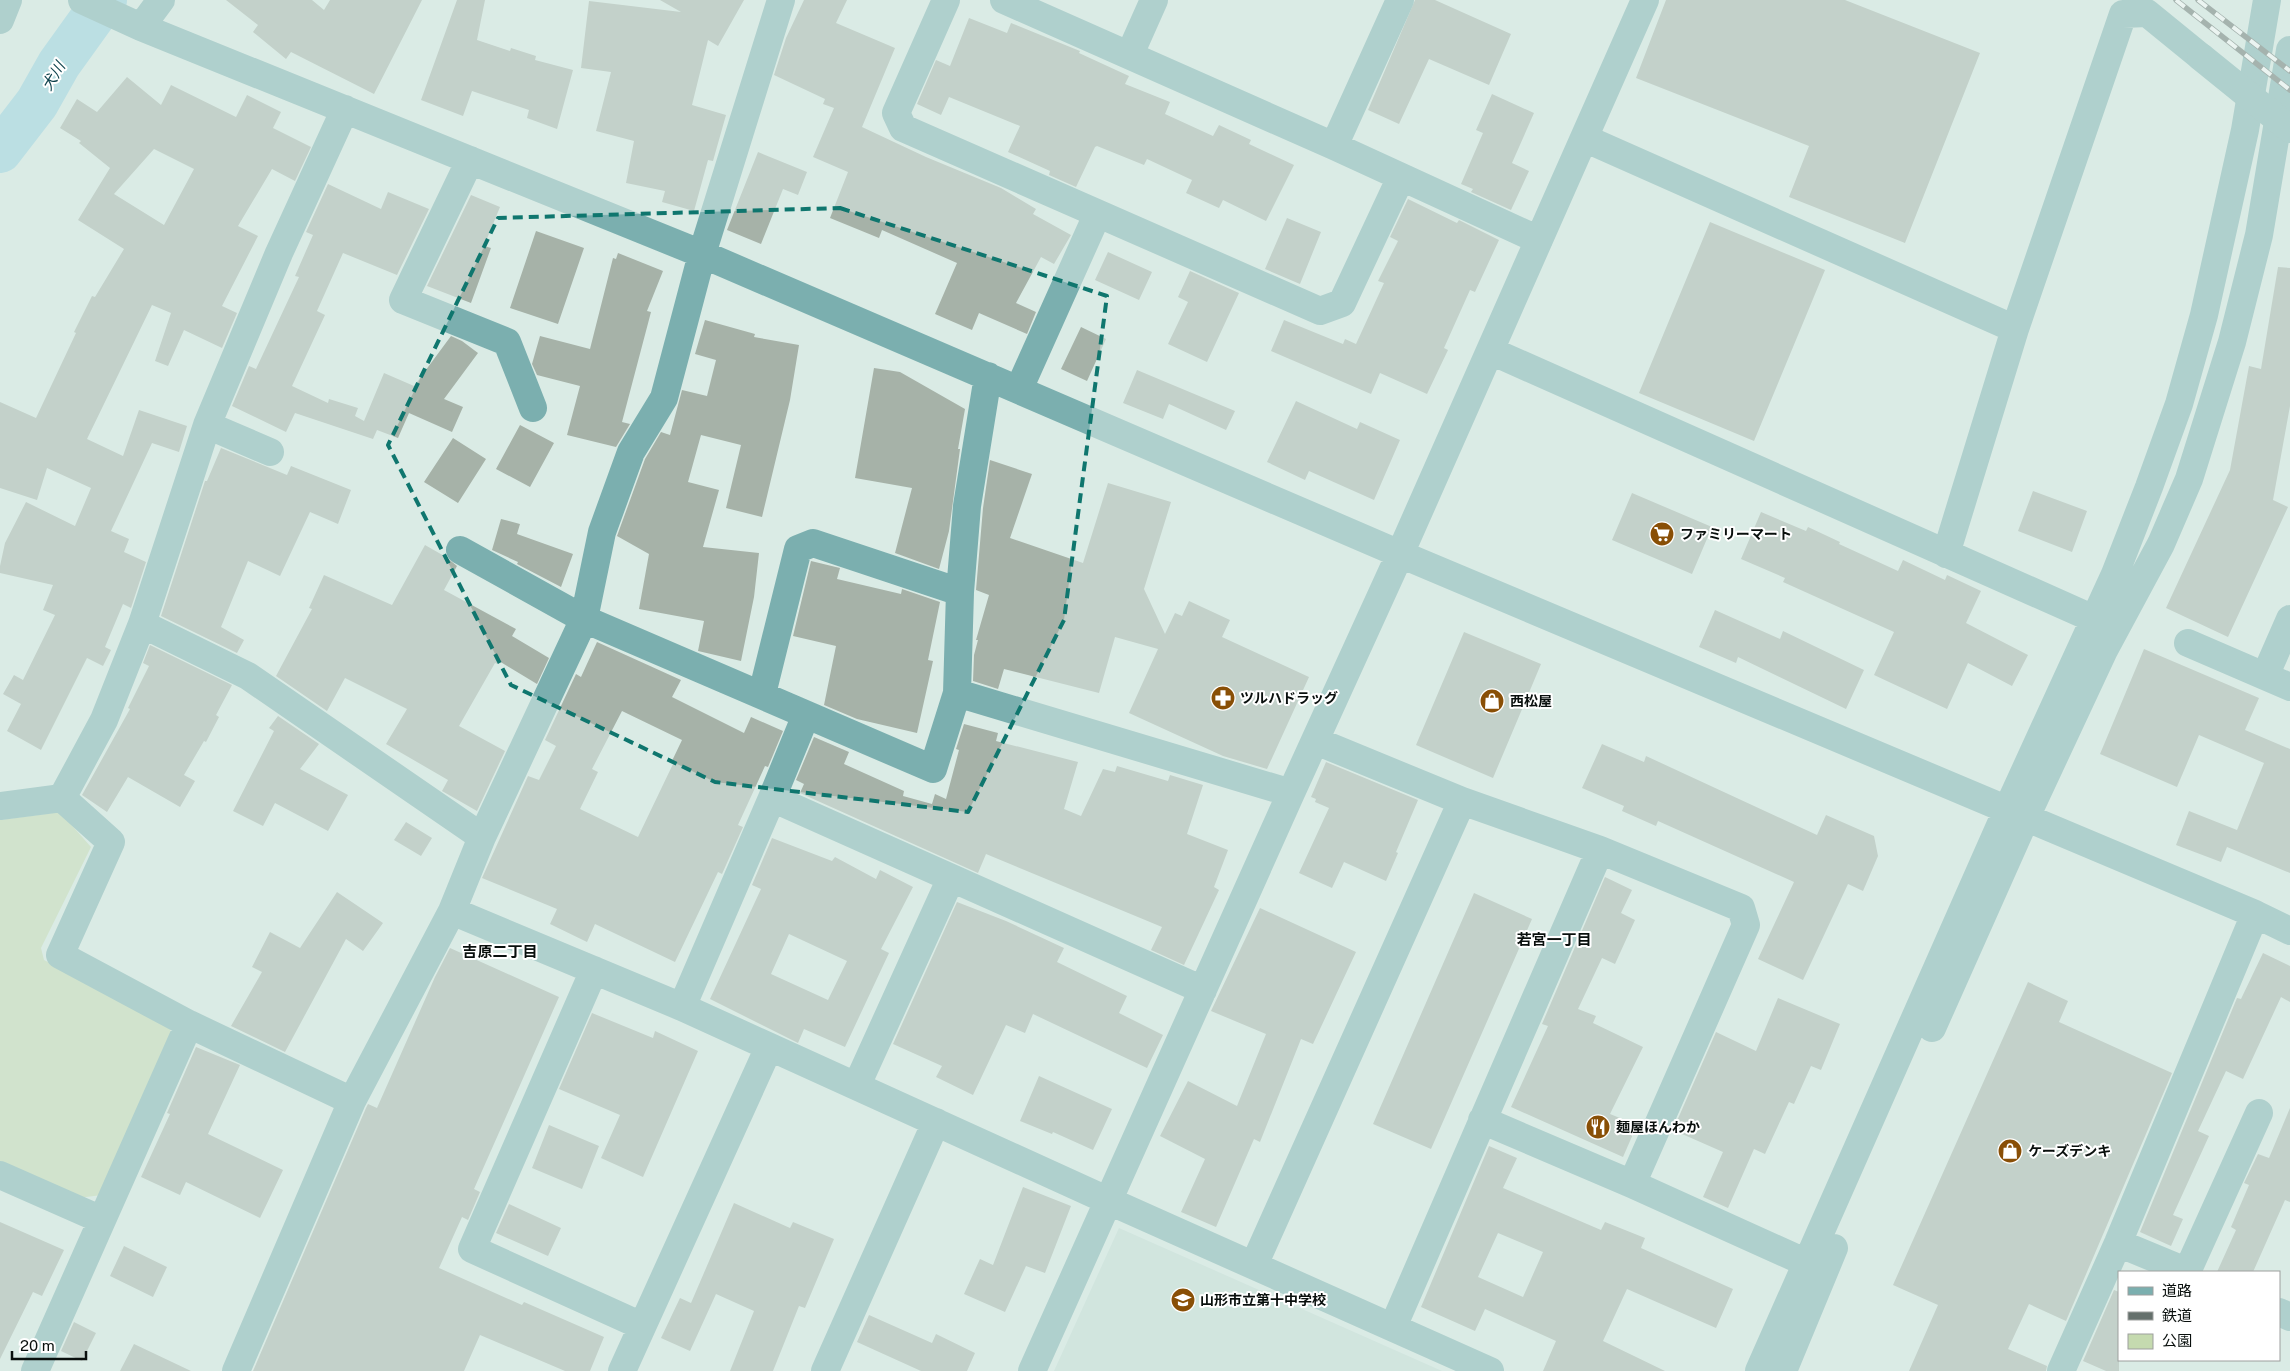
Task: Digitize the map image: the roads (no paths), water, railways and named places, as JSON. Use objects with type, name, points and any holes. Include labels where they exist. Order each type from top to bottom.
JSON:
[{"type":"street","points":[[0,20],[8,0]]},
{"type":"street","points":[[82,0],[134,24],[702,254],[1400,554],[2255,914],[2290,931]]},
{"type":"street","points":[[134,24],[161,0]]},
{"type":"street","points":[[236,1371],[352,1101],[452,911],[482,837],[584,619],[602,532],[631,452],[664,398],[702,254],[780,0]]},
{"type":"street","points":[[946,0],[896,113],[902,128],[1320,311],[1342,304],[1401,177]]},
{"type":"street","points":[[1004,0],[1130,54],[1539,240]]},
{"type":"street","points":[[1130,54],[1154,0]]},
{"type":"street","points":[[1334,146],[1400,0]]},
{"type":"street","points":[[1032,1371],[1491,351],[1645,0]]},
{"type":"street","points":[[1783,1371],[2016,814],[2149,487],[2179,404],[2204,315],[2245,130],[2268,0]]},
{"type":"street","points":[[1946,554],[2015,329],[2123,14],[2147,13],[2290,129]]},
{"type":"street","points":[[1759,1371],[1807,1263],[2016,814],[2161,544],[2189,479],[2232,342],[2259,235],[2290,50]]},
{"type":"street","points":[[62,798],[104,720],[142,624],[207,424],[280,253],[345,109]]},
{"type":"street","points":[[1584,138],[2015,329]]},
{"type":"street","points":[[470,160],[403,300],[507,342],[533,408]]},
{"type":"street","points":[[1019,389],[1097,215]]},
{"type":"street","points":[[1491,351],[2094,619]]},
{"type":"street","points":[[460,550],[584,619],[933,769],[957,692],[960,592],[967,506],[988,376]]},
{"type":"street","points":[[207,424],[270,452]]},
{"type":"street","points":[[762,694],[798,550],[813,543],[960,592]]},
{"type":"street","points":[[2265,676],[2290,619]]},
{"type":"street","points":[[142,624],[248,676],[482,837]]},
{"type":"street","points":[[2188,643],[2290,687]]},
{"type":"street","points":[[957,692],[1291,793]]},
{"type":"street","points":[[682,1006],[806,715]]},
{"type":"street","points":[[1316,741],[1462,801],[1600,850],[1741,908],[1746,925],[1632,1184]]},
{"type":"street","points":[[0,806],[62,798],[111,842],[60,955],[189,1024],[352,1101]]},
{"type":"street","points":[[772,798],[1202,990]]},
{"type":"street","points":[[1254,1265],[1462,801]]},
{"type":"street","points":[[1393,1327],[1600,850]]},
{"type":"street","points":[[857,1085],[951,878]]},
{"type":"street","points":[[452,911],[682,1006],[1109,1201],[1490,1371]]},
{"type":"street","points":[[2061,1371],[2118,1243],[2255,914]]},
{"type":"street","points":[[594,970],[472,1249],[642,1326]]},
{"type":"street","points":[[35,1371],[189,1024]]},
{"type":"street","points":[[622,1371],[769,1047]]},
{"type":"street","points":[[2188,1271],[2259,1113]]},
{"type":"street","points":[[1482,1120],[1632,1184],[1807,1263]]},
{"type":"street","points":[[825,1371],[936,1122]]},
{"type":"street","points":[[0,1175],[102,1220]]},
{"type":"street","points":[[2118,1243],[2186,1271]]},
{"type":"waterway","name":"犬川","points":[[0,151],[37,103],[59,64],[105,0]]},
{"type":"railway","points":[[2176,0],[2290,90]]},
{"type":"railway","points":[[2198,0],[2290,71]]},
{"type":"place","name":"ファミリーマート","points":[[1662,534]]},
{"type":"place","name":"ツルハドラッグ","points":[[1223,698]]},
{"type":"place","name":"西松屋","points":[[1492,701]]},
{"type":"place","name":"麺屋ほんわか","points":[[1598,1127]]},
{"type":"place","name":"ケーズデンキ","points":[[2010,1151]]},
{"type":"place","name":"山形市立第十中学校","points":[[1183,1300]]},
{"type":"district","name":"若宮一丁目","points":[[1554,939]]},
{"type":"district","name":"吉原二丁目","points":[[500,951]]}]
